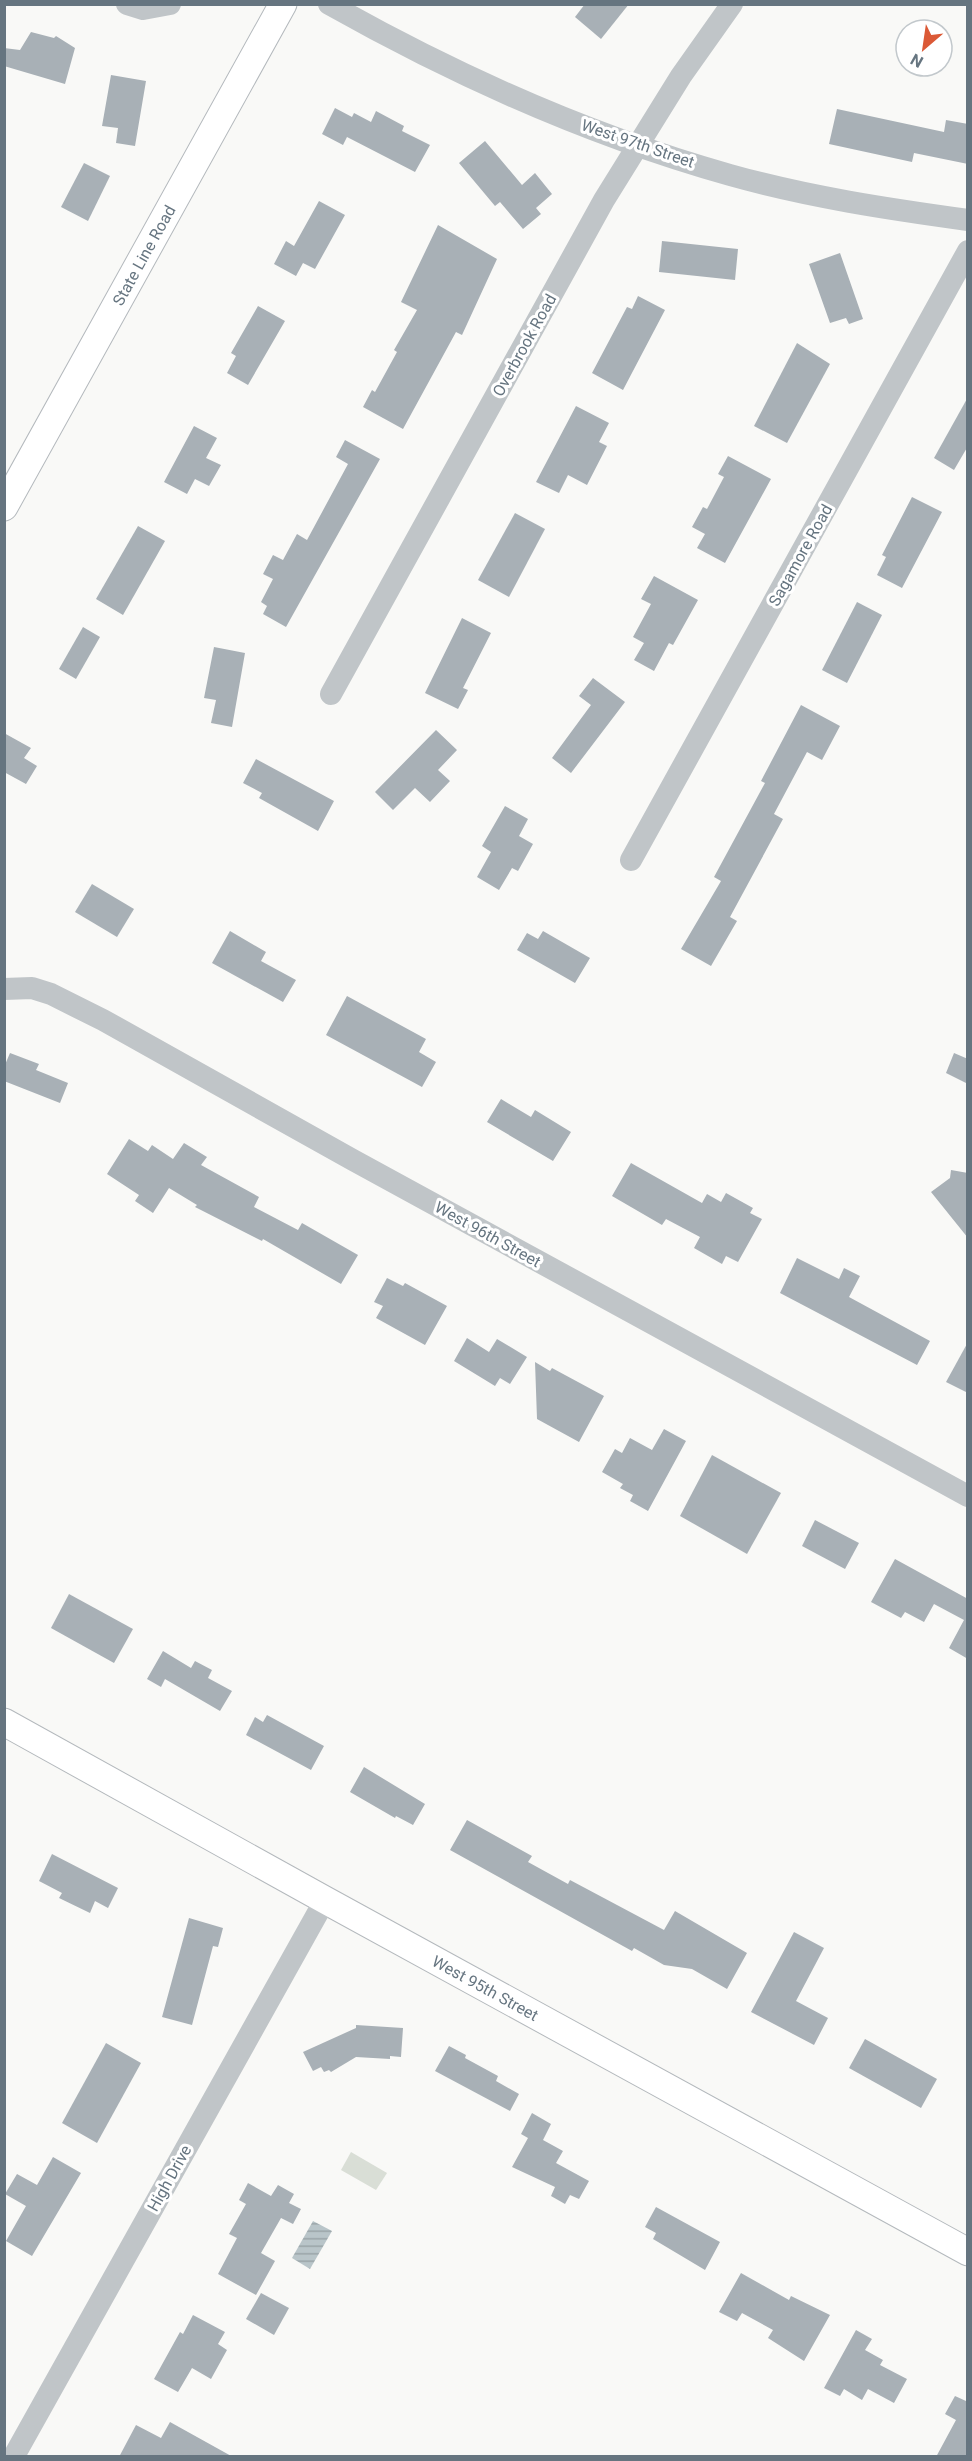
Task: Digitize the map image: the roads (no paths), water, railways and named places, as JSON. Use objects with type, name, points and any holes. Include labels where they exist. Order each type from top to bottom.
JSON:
[{"type":"main road","name":"State Line Road","points":[[4,507],[283,4]]},
{"type":"main road","name":"West 95th Street","points":[[4,1722],[968,2252]]},
{"type":"street","points":[[127,4],[143,9],[170,4]]},
{"type":"street","name":"West 97th Street","points":[[329,4],[441,64],[538,107],[638,145],[731,176],[814,195],[882,208],[968,220]]},
{"type":"street","name":"Overbrook Road","points":[[331,694],[604,200],[681,76],[732,4]]},
{"type":"street","name":"Sagamore Road","points":[[631,860],[968,251]]},
{"type":"street","name":"West 96th Street","points":[[4,989],[32,988],[51,994],[103,1020],[353,1160],[968,1496]]},
{"type":"street","name":"High Drive","points":[[14,2457],[325,1900]]}]
